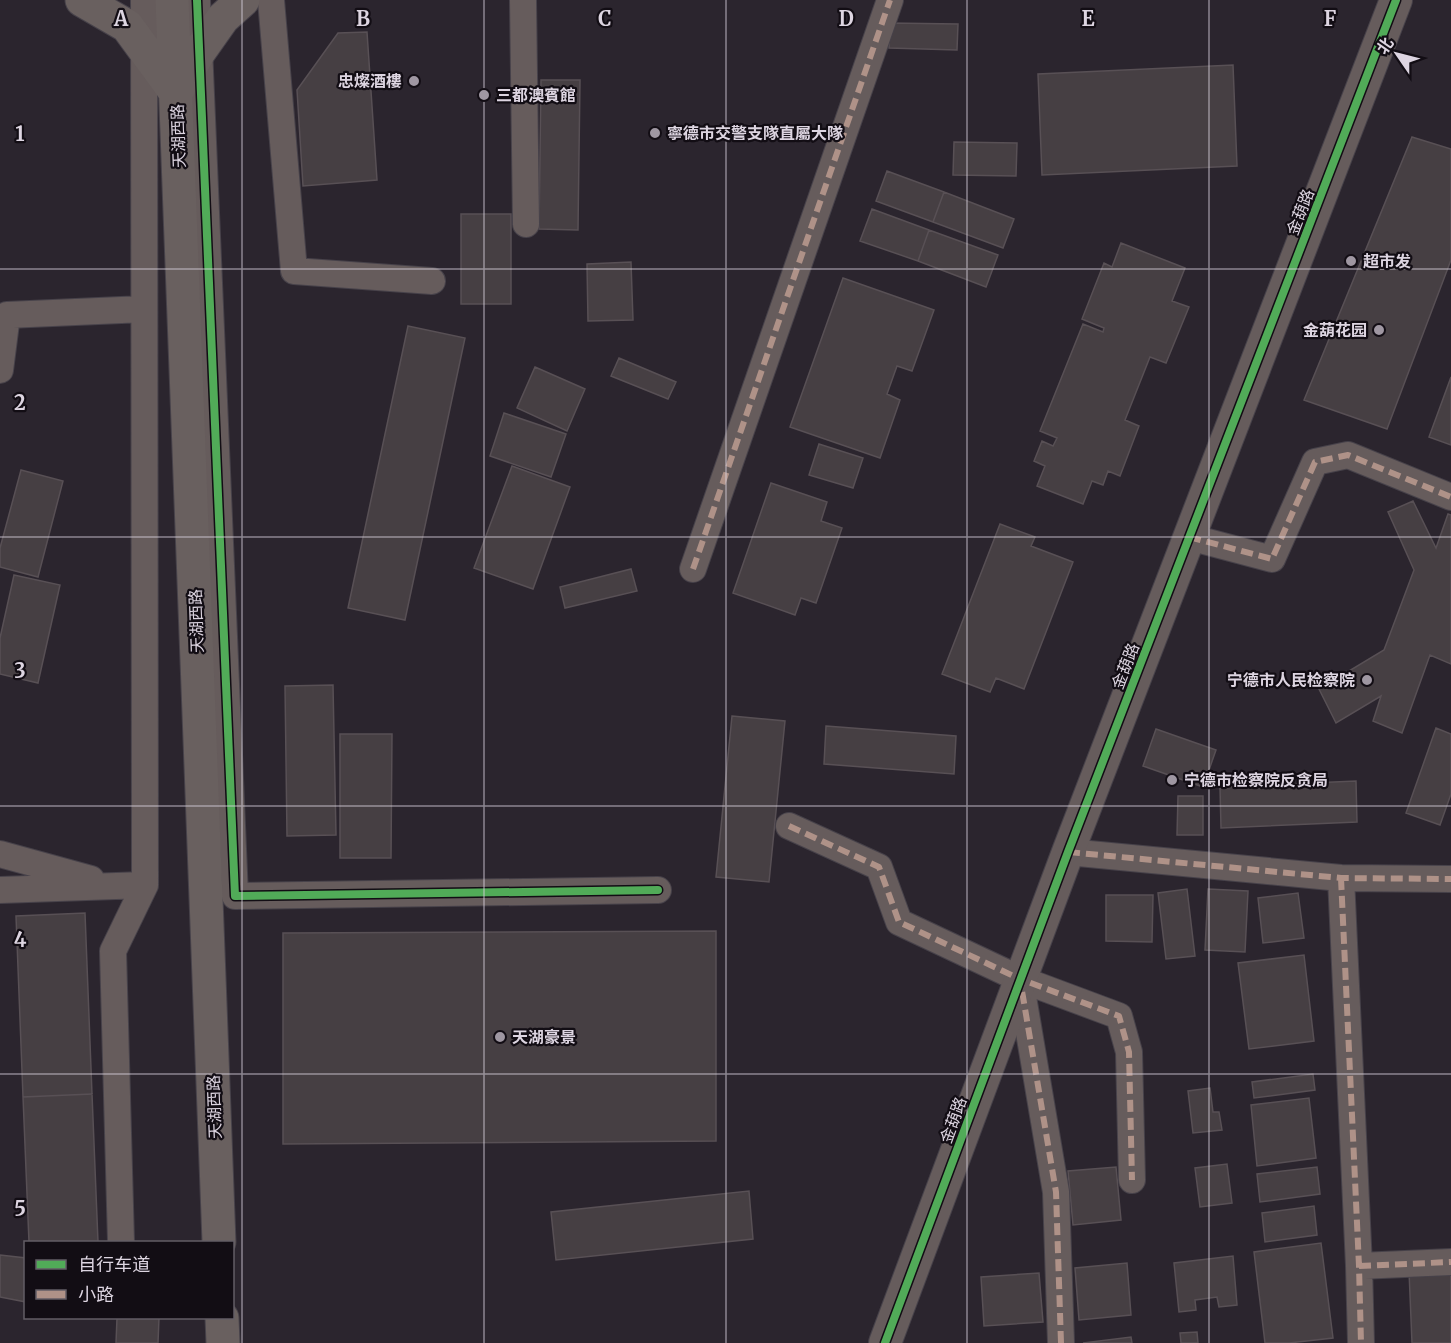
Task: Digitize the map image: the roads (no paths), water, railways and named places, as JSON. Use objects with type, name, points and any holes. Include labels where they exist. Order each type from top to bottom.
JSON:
[{"type":"main road","points":[[82,0],[127,26],[176,93],[199,52],[223,18],[243,0]]},
{"type":"main road","name":"天湖西路","points":[[172,0],[219,1241]]},
{"type":"main road","points":[[222,1319],[223,1343]]},
{"type":"street","points":[[121,1241],[113,951],[145,885],[144,0]]},
{"type":"street","points":[[197,0],[235,896],[658,890]]},
{"type":"street","points":[[271,0],[294,271],[432,280]]},
{"type":"street","points":[[523,0],[526,224]]},
{"type":"street","points":[[693,569],[890,0]]},
{"type":"street","name":"金葫路","points":[[885,1343],[1068,852],[1396,0]]},
{"type":"street","points":[[0,370],[6,315],[144,309]]},
{"type":"street","points":[[1189,537],[1272,559],[1315,462],[1348,455],[1451,497]]},
{"type":"street","points":[[789,826],[879,867],[899,922],[1020,979],[1119,1016],[1129,1052],[1131,1180]]},
{"type":"street","points":[[1068,852],[1341,878],[1451,879]]},
{"type":"street","points":[[0,854],[117,886]]},
{"type":"street","points":[[1341,878],[1361,1343]]},
{"type":"street","points":[[0,890],[145,885]]},
{"type":"street","points":[[1020,979],[1056,1192],[1062,1343]]},
{"type":"street","points":[[1359,1266],[1451,1262]]},
{"type":"place","name":"忠燦酒樓","points":[[414,81]]},
{"type":"place","name":"三都澳賓館","points":[[484,95]]},
{"type":"place","name":"寧德市交警支隊直屬大隊","points":[[655,133]]},
{"type":"place","name":"超市发","points":[[1351,261]]},
{"type":"place","name":"金葫花园","points":[[1379,330]]},
{"type":"place","name":"宁德市人民检察院","points":[[1367,680]]},
{"type":"place","name":"宁德市检察院反贪局","points":[[1172,780]]},
{"type":"place","name":"天湖豪景","points":[[500,1037]]}]
